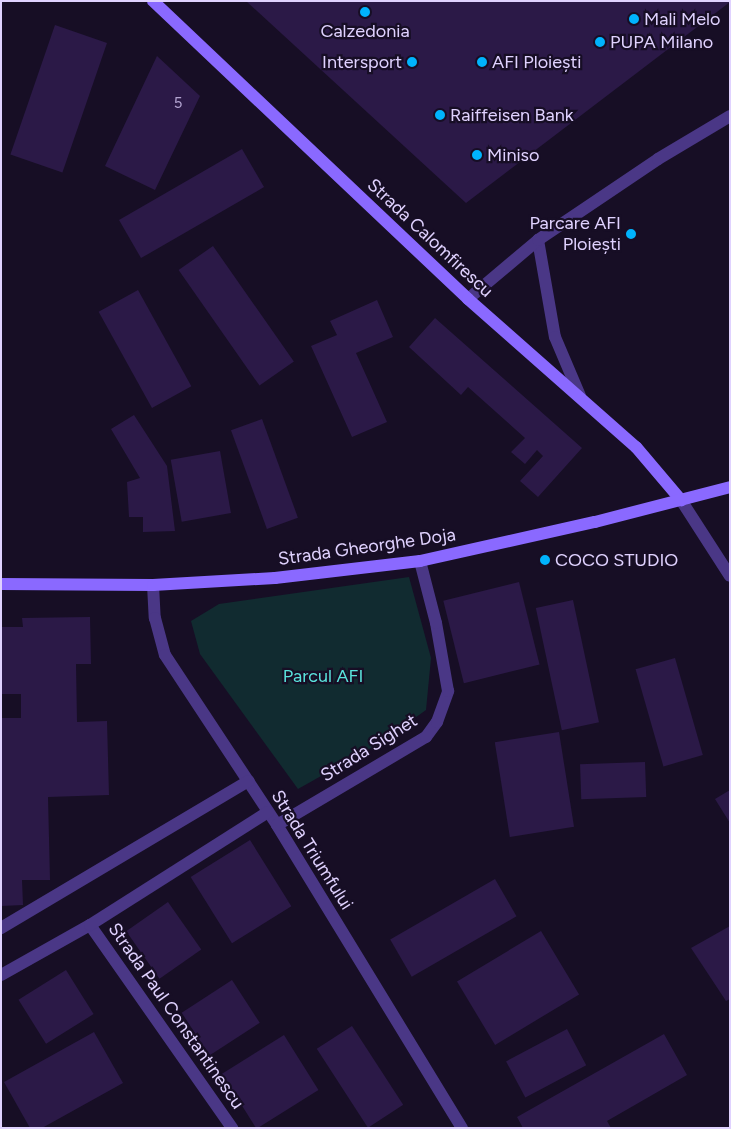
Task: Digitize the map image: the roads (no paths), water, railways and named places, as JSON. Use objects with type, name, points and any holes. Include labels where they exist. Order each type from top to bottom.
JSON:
[{"type":"main road","name":"Strada Calomfirescu","points":[[153,1],[468,299],[636,447],[681,500]]},
{"type":"main road","name":"Strada Gheorghe Doja","points":[[1,584],[153,585],[275,578],[420,561],[596,522],[730,487]]},
{"type":"street","points":[[468,299],[538,240],[658,159],[730,116]]},
{"type":"street","points":[[538,240],[555,337],[580,396]]},
{"type":"street","points":[[681,500],[730,576]]},
{"type":"street","name":"Strada Sighet","points":[[277,825],[426,737],[437,722],[448,691],[436,623],[420,561]]},
{"type":"street","name":"Strada Triumfului","points":[[153,585],[155,618],[159,640],[165,655],[277,825],[462,1128]]},
{"type":"street","points":[[1,928],[249,781]]},
{"type":"street","points":[[1,975],[90,925],[268,812]]},
{"type":"street","name":"Strada Paul Constantinescu","points":[[90,925],[232,1128]]},
{"type":"place","name":"Calzedonia","points":[[365,12]]},
{"type":"place","name":"Mali Melo","points":[[634,19]]},
{"type":"place","name":"PUPA Milano","points":[[600,42]]},
{"type":"place","name":"Intersport","points":[[412,62]]},
{"type":"place","name":"AFI Ploiești","points":[[482,62]]},
{"type":"place","name":"Raiffeisen Bank","points":[[440,115]]},
{"type":"place","name":"Miniso","points":[[477,155]]},
{"type":"place","name":"Parcare AFI Ploiești","points":[[631,234]]},
{"type":"place","name":"COCO STUDIO","points":[[545,560]]},
{"type":"park label","name":"Parcul AFI","points":[[323,676]]}]
